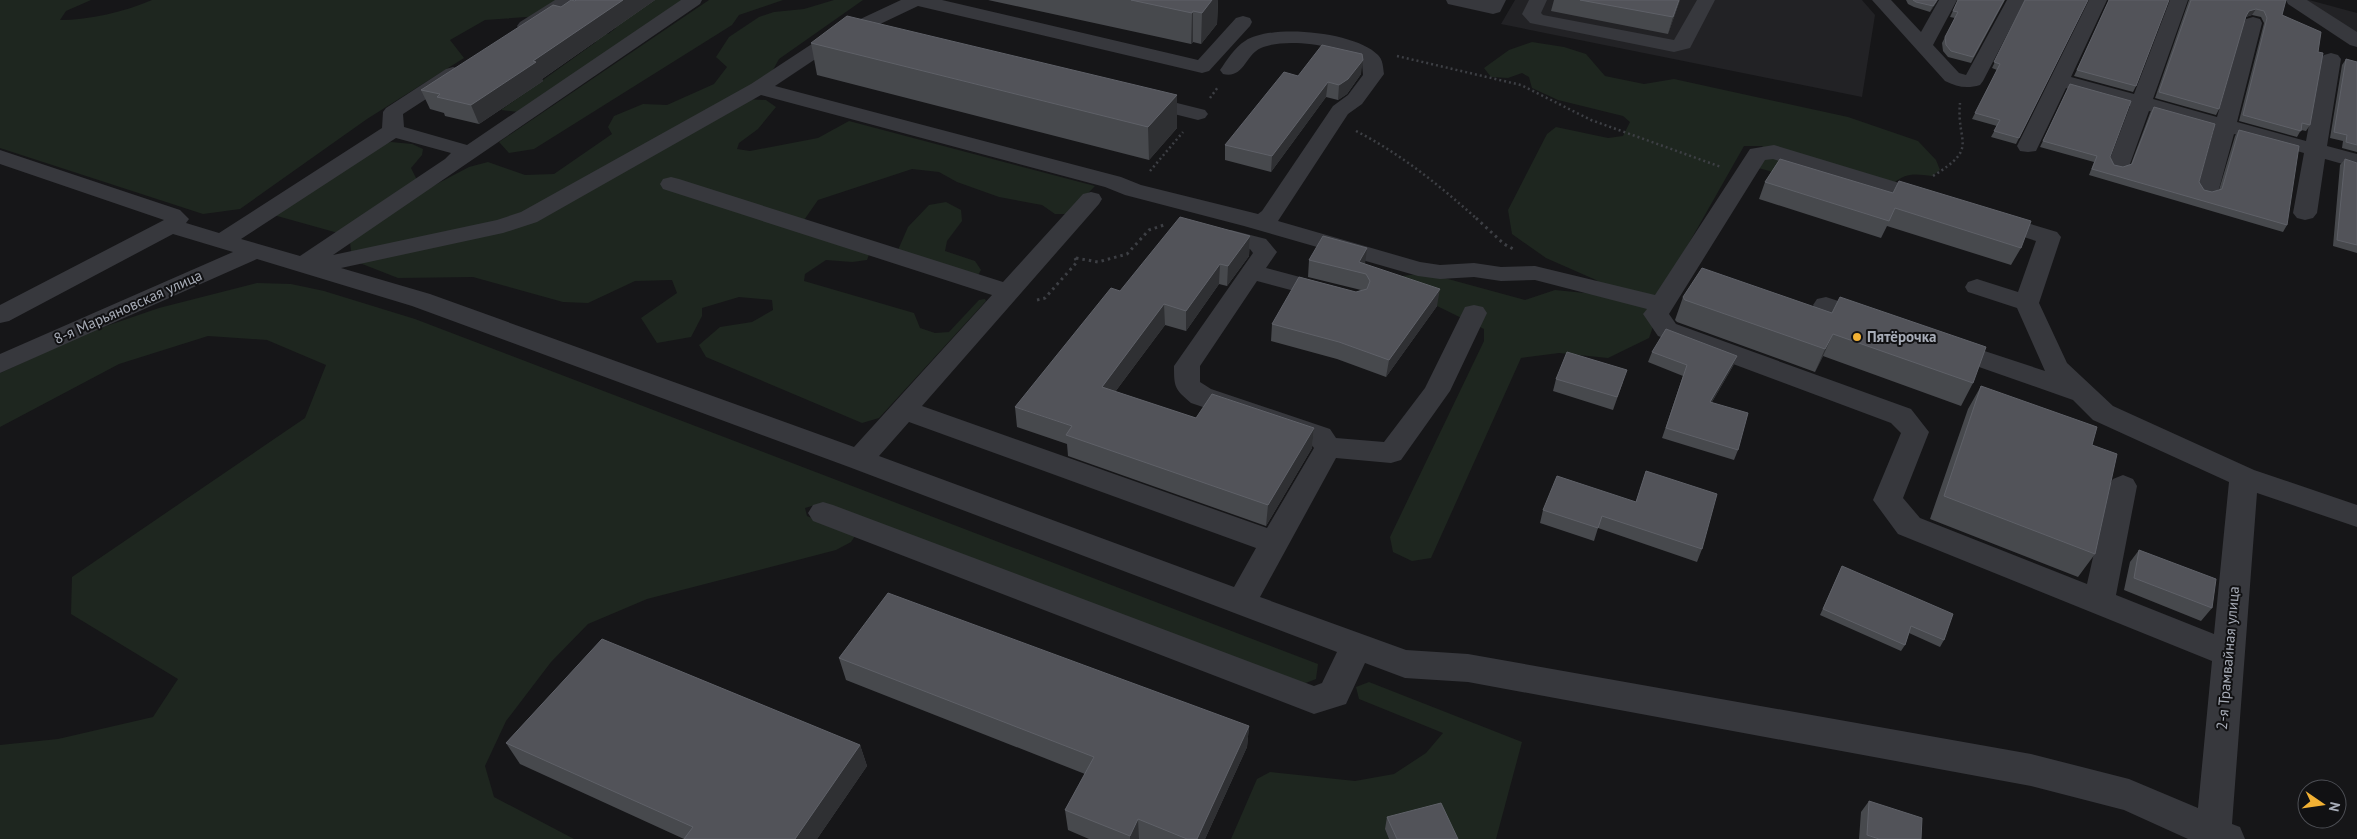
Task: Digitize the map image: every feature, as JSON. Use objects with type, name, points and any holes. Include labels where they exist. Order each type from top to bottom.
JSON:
[{"type":"street","points":[[509,37],[568,0]]},
{"type":"street","points":[[308,266],[693,0]]},
{"type":"street","points":[[308,266],[503,226],[529,217],[758,88],[831,40],[916,0],[1202,67],[1243,22]]},
{"type":"street","points":[[1454,0],[1493,8],[1497,0]]},
{"type":"street","points":[[1538,0],[1531,14],[1537,18],[1674,46],[1683,44],[1706,0]]},
{"type":"street","points":[[1881,0],[1952,77],[1973,81],[2016,0]]},
{"type":"street","points":[[1923,46],[1948,0]]},
{"type":"street","points":[[2028,146],[2098,0]]},
{"type":"street","points":[[2119,164],[2179,0]]},
{"type":"street","points":[[2295,0],[2357,41]]},
{"type":"street","points":[[2322,18],[2357,20]]},
{"type":"street","points":[[2208,189],[2253,23]]},
{"type":"street","points":[[849,33],[880,37]]},
{"type":"street","points":[[1230,70],[1254,44],[1275,40],[1322,39],[1355,47],[1367,54],[1374,63],[1374,73],[1353,104],[1340,110],[1270,216],[1263,221],[1242,229]]},
{"type":"street","points":[[2305,213],[2332,59]]},
{"type":"street","points":[[393,132],[393,112],[468,64]]},
{"type":"street","points":[[2059,80],[2357,161]]},
{"type":"street","points":[[758,88],[1113,182],[1242,229],[1418,269],[1440,272],[1474,270],[1501,274],[1535,273],[1662,305]]},
{"type":"street","points":[[1121,95],[1198,114]]},
{"type":"street","points":[[222,241],[393,132],[459,150],[462,154],[453,164]]},
{"type":"street","points":[[2229,654],[1908,526],[1888,500],[1915,432],[1901,416],[1667,330],[1656,314],[1758,154],[1774,152],[2050,236],[2027,303],[2056,368],[2103,414],[2244,477],[2357,516]]},
{"type":"street","points":[[0,157],[172,215],[176,219],[171,226],[0,315]]},
{"type":"street","points":[[671,184],[1008,292]]},
{"type":"street","points":[[859,460],[1091,199]]},
{"type":"street","points":[[171,226],[421,300],[859,460],[1405,664],[1478,669],[2031,770],[2129,795],[2218,837]]},
{"type":"street","points":[[1242,229],[1265,252],[1187,366],[1186,385],[1201,396],[1320,436],[1328,447],[1391,453],[1437,392],[1474,313]]},
{"type":"street","name":"8-я Марьяновская улица","points":[[0,364],[255,251]]},
{"type":"street","points":[[1251,272],[1354,299]]},
{"type":"street","points":[[1978,287],[2027,303]]},
{"type":"street","points":[[1826,305],[1890,327]]},
{"type":"street","points":[[1926,340],[2082,394]]},
{"type":"street","points":[[904,410],[1275,543]]},
{"type":"street","points":[[1241,603],[1328,447]]},
{"type":"street","name":"2-я Трамвайная улица","points":[[2218,837],[2229,654],[2244,477]]},
{"type":"street","points":[[2099,602],[2124,486]]},
{"type":"street","points":[[823,513],[1314,700],[1334,694],[1356,646]]},
{"type":"path","points":[[1355,47],[1521,86],[1590,120],[1667,150],[1745,175]]},
{"type":"path","points":[[1904,192],[1909,186],[1928,180],[1950,165],[1963,149],[1964,138],[1958,115],[1960,80]]},
{"type":"path","points":[[1333,120],[1374,139],[1431,180],[1504,244],[1519,253]]},
{"type":"path","points":[[1076,258],[1098,262],[1127,254],[1149,230],[1166,224],[1174,225]]},
{"type":"shaded area","points":[[0,0],[91,0],[66,11],[60,20],[83,19],[107,14],[152,0],[565,0],[541,16],[485,20],[450,40],[464,58],[367,119],[240,209],[203,214],[0,148]]},
{"type":"shaded area","points":[[654,0],[685,0],[518,112],[501,110],[596,42],[591,40],[602,33],[608,34],[616,28],[614,27]]},
{"type":"shaded area","points":[[709,0],[783,0],[739,15],[732,25],[534,149],[509,153],[499,142]]},
{"type":"shaded area","points":[[834,0],[863,0],[779,59],[768,79],[744,99],[766,100],[776,107],[758,129],[739,143],[737,149],[750,151],[818,138],[849,121],[1095,186],[1068,214],[1055,214],[1042,205],[999,197],[957,182],[939,172],[912,169],[818,200],[802,223],[825,234],[861,237],[871,249],[867,260],[852,262],[826,260],[805,274],[804,281],[914,313],[920,328],[935,333],[949,332],[979,300],[985,299],[986,301],[879,418],[862,423],[706,357],[699,345],[720,327],[752,322],[773,310],[772,300],[739,297],[702,308],[702,316],[691,337],[657,343],[641,318],[677,293],[672,280],[635,281],[588,303],[563,302],[473,277],[398,278],[352,260],[350,242],[414,196],[469,167],[488,162],[525,175],[554,174],[612,134],[608,127],[614,116],[643,104],[667,105],[714,84],[727,67],[716,57],[729,37],[759,17],[774,12],[804,9]]},
{"type":"shaded area","points":[[1515,0],[1862,0],[1875,15],[1862,97],[1501,24]]},
{"type":"shaded area","points":[[2301,0],[2309,0],[2357,13],[2357,36]]},
{"type":"shaded area","points":[[1532,42],[1564,47],[1586,54],[1605,76],[1644,84],[1674,79],[1848,117],[1918,141],[1936,160],[1940,170],[1932,176],[1907,175],[1894,183],[1792,177],[1758,168],[1768,153],[1762,146],[1744,146],[1672,273],[1649,338],[1608,358],[1559,353],[1521,358],[1431,558],[1412,561],[1393,552],[1390,537],[1484,341],[1484,329],[1437,306],[1390,290],[1394,277],[1426,273],[1525,300],[1555,290],[1595,294],[1608,290],[1596,280],[1546,258],[1512,234],[1508,210],[1547,134],[1556,127],[1608,138],[1623,136],[1630,122],[1623,116],[1558,100],[1532,88],[1529,77],[1522,73],[1508,78],[1491,77],[1484,68],[1509,50]]},
{"type":"shaded area","points":[[391,142],[412,144],[423,149],[422,155],[411,168],[417,180],[338,233],[270,214],[379,145]]},
{"type":"shaded area","points":[[946,202],[961,210],[962,221],[947,241],[945,251],[975,261],[981,270],[978,275],[898,250],[908,227],[929,205]]},
{"type":"shaded area","points":[[257,283],[291,284],[324,291],[415,319],[1318,664],[1316,679],[1298,686],[822,503],[805,508],[807,516],[855,536],[851,542],[836,550],[647,599],[588,624],[551,662],[506,721],[485,766],[494,797],[574,839],[0,839],[0,745],[58,739],[153,717],[178,679],[71,614],[72,577],[305,418],[326,365],[267,340],[208,336],[119,364],[0,427],[0,373],[89,332],[159,308]]},
{"type":"shaded area","points":[[1369,682],[1522,742],[1496,839],[1449,839],[1385,829],[1389,839],[1231,839],[1257,779],[1270,772],[1355,781],[1394,774],[1426,753],[1443,733],[1359,699],[1356,687]]},
{"type":"building","points":[[571,0],[623,0],[533,61],[536,62],[471,105],[437,97],[440,94],[421,90],[553,5],[561,7]]},
{"type":"building","points":[[1131,0],[1212,0],[1202,13],[1193,11],[1192,13]]},
{"type":"building","points":[[1580,0],[1679,0],[1673,17]]},
{"type":"building","points":[[1913,0],[1937,0],[1933,6]]},
{"type":"building","points":[[1958,0],[2004,0],[1973,57],[1951,51],[1946,45],[1945,37],[1958,12],[1953,11]]},
{"type":"building","points":[[2025,0],[2088,0],[2019,138],[1994,131],[2000,120],[1975,113],[2000,64],[1994,62]]},
{"type":"building","points":[[2109,0],[2169,0],[2136,86],[2077,70]]},
{"type":"building","points":[[2191,0],[2286,0],[2282,15],[2321,32],[2318,52],[2323,53],[2310,125],[2302,123],[2301,131],[2243,115],[2267,18],[2264,11],[2256,9],[2249,11],[2246,16],[2219,109],[2159,92]]},
{"type":"building","points":[[847,16],[1177,95],[1148,127],[811,43]]},
{"type":"building","points":[[1322,45],[1362,54],[1363,60],[1348,79],[1339,85],[1328,82],[1272,156],[1225,145],[1284,72],[1298,76]]},
{"type":"building","points":[[2346,59],[2357,62],[2357,145],[2346,142],[2347,135],[2334,132]]},
{"type":"building","points":[[2070,84],[2131,101],[2110,157],[2114,165],[2123,167],[2132,164],[2154,107],[2215,124],[2199,182],[2204,190],[2212,192],[2222,189],[2239,130],[2299,146],[2287,225],[2092,169],[2097,156],[2043,141]]},
{"type":"building","points":[[1780,159],[1893,193],[1899,181],[2031,221],[2021,248],[1895,208],[1889,221],[1765,182]]},
{"type":"building","points":[[2345,159],[2357,163],[2357,245],[2337,240]]},
{"type":"building","points":[[1180,217],[1250,236],[1228,266],[1220,264],[1186,311],[1164,304],[1102,387],[1196,418],[1212,394],[1314,428],[1268,505],[1066,435],[1072,426],[1015,407],[1111,288],[1120,291]]},
{"type":"building","points":[[1323,236],[1367,248],[1359,262],[1440,289],[1389,360],[1339,342],[1272,324],[1299,277],[1356,292],[1367,289],[1370,281],[1366,274],[1309,260]]},
{"type":"building","points":[[1702,268],[1832,313],[1840,297],[1986,347],[1973,383],[1833,334],[1825,349],[1685,300],[1683,297]]},
{"type":"building","points":[[1666,329],[1737,356],[1710,402],[1748,413],[1738,450],[1666,428],[1687,365],[1652,352]]},
{"type":"building","points":[[1567,352],[1627,370],[1617,397],[1556,379]]},
{"type":"building","points":[[1981,386],[2097,427],[2092,445],[2117,454],[2095,554],[1944,496]]},
{"type":"building","points":[[1646,471],[1717,494],[1702,549],[1602,516],[1598,528],[1543,510],[1557,476],[1636,502]]},
{"type":"building","points":[[2139,550],[2216,579],[2212,608],[2134,578]]},
{"type":"building","points":[[1842,566],[1953,614],[1944,640],[1911,626],[1905,645],[1823,609]]},
{"type":"building","points":[[888,593],[1249,726],[1197,839],[1187,839],[1138,819],[1130,836],[1065,810],[1094,757],[839,658]]},
{"type":"building","points":[[602,639],[860,745],[795,839],[684,839],[693,827],[506,743]]},
{"type":"building","points":[[1869,801],[1922,818],[1921,839],[1879,839],[1867,835]]},
{"type":"building","points":[[1441,803],[1458,839],[1397,839],[1387,817]]},
{"type":"place","name":"Пятёрочка","points":[[1857,337]]}]
